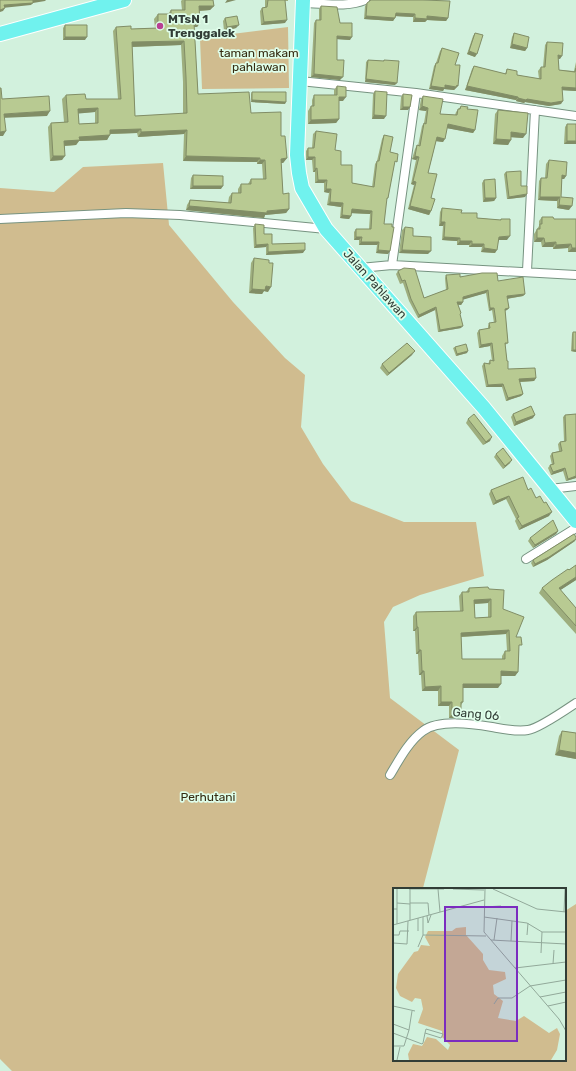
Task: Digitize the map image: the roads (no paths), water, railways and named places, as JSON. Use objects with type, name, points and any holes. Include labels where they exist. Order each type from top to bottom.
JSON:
[{"type":"highway","points":[[0,34],[124,0]]},
{"type":"highway","name":"Jalan Pahlawan","points":[[303,1],[297,155],[302,188],[326,229],[484,408],[576,521]]},
{"type":"street","points":[[303,1],[343,4],[357,3],[365,0]]},
{"type":"street","points":[[300,81],[416,93],[576,116]]},
{"type":"street","points":[[392,265],[416,93]]},
{"type":"street","points":[[527,271],[535,110]]},
{"type":"street","points":[[0,219],[126,213],[180,215],[326,229]]},
{"type":"street","points":[[360,268],[392,265],[527,271],[576,275]]},
{"type":"street","points":[[550,489],[576,486]]},
{"type":"street","points":[[526,559],[576,528]]},
{"type":"street","name":"Gang 06","points":[[390,775],[417,735],[432,726],[442,724],[472,724],[515,730],[530,730],[576,703]]},
{"type":"place","name":"MTsN 1 Trenggalek","points":[[160,26]]},
{"type":"park label","name":"taman makam pahlawan","points":[[259,60]]},
{"type":"park label","name":"Perhutani","points":[[208,797]]}]
